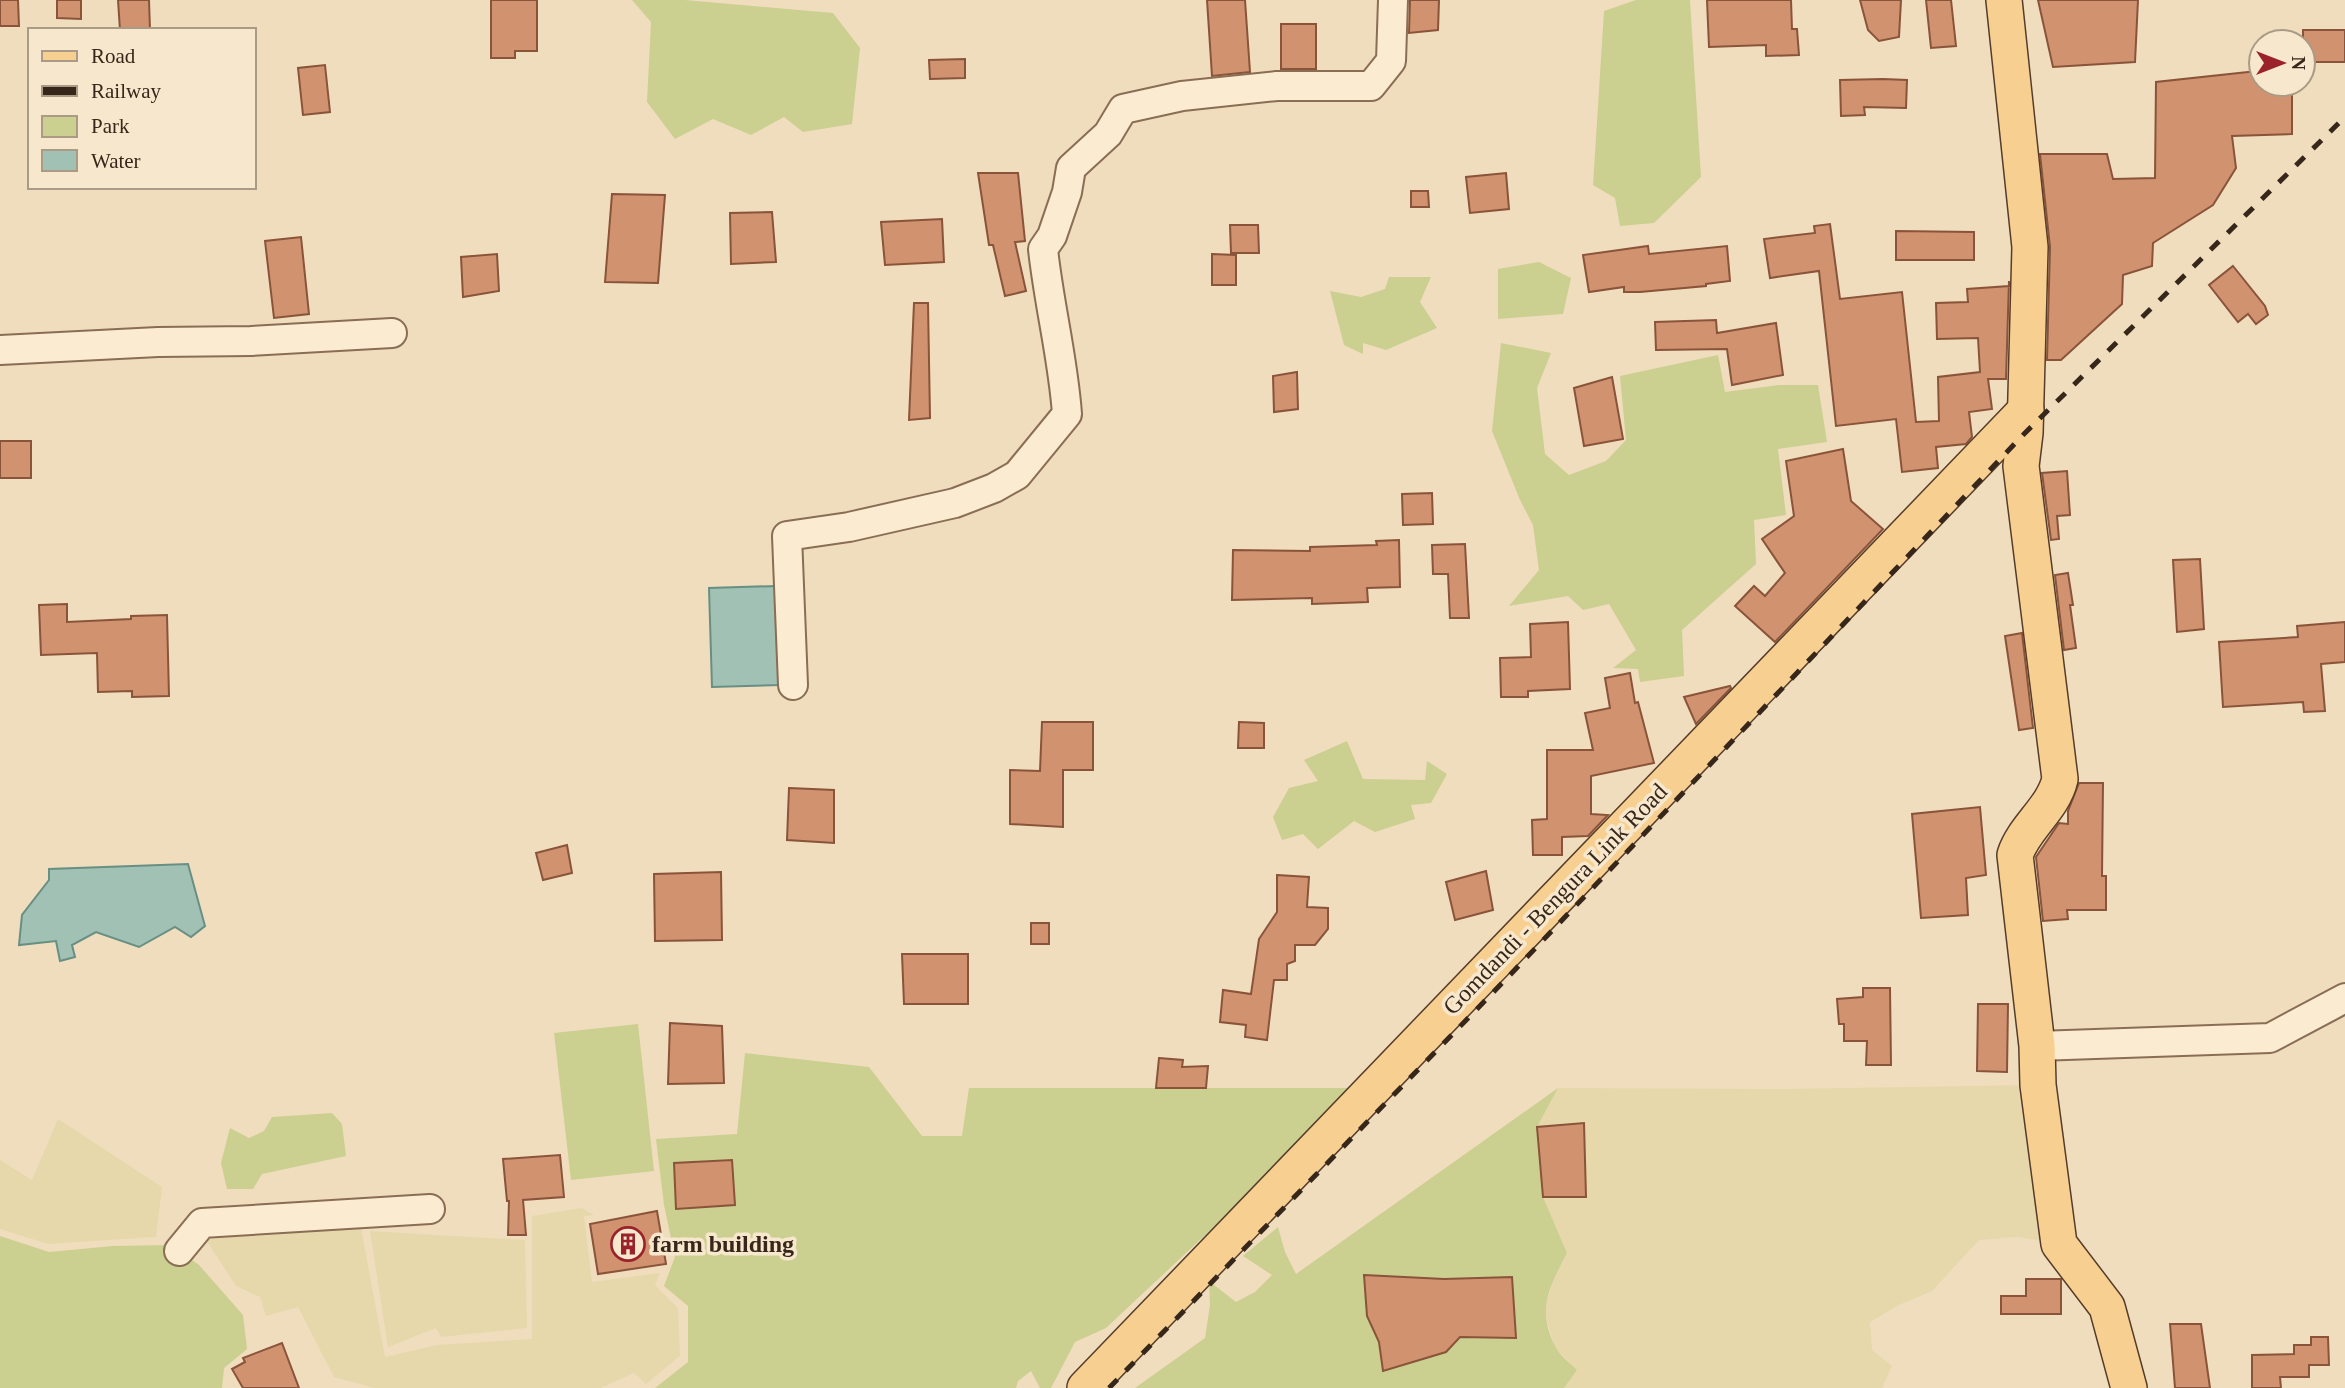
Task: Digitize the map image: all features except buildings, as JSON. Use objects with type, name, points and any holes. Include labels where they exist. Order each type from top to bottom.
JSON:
[{"type":"main road","points":[[2004,0],[2030,247],[2026,410],[2021,466],[2060,779],[2053,798],[2018,845],[2015,855],[2037,1046],[2038,1085],[2059,1244],[2106,1307],[2129,1388]]},
{"type":"main road","name":"Gomdandi - Bengura Link Road","points":[[1085,1388],[2026,410]]},
{"type":"street","points":[[793,685],[787,536],[849,527],[955,503],[994,488],[1017,475],[1067,414],[1065,377],[1049,299],[1043,249],[1052,236],[1067,192],[1071,168],[1108,134],[1123,109],[1182,96],[1277,86],[1371,86],[1391,61],[1393,0]]},
{"type":"street","points":[[0,350],[392,333]]},
{"type":"street","points":[[2037,1046],[2270,1038],[2345,998]]},
{"type":"street","points":[[179,1251],[202,1223],[430,1209]]},
{"type":"shaded area","points":[[2038,1085],[2059,1244],[2019,1237],[1979,1240],[1932,1291],[1899,1305],[1870,1322],[1872,1350],[1892,1366],[1882,1388],[1564,1388],[1577,1370],[1555,1348],[1544,1311],[1553,1282],[1567,1253],[1543,1197],[1537,1127],[1558,1088],[1782,1089]]},
{"type":"shaded area","points":[[58,1119],[162,1187],[156,1237],[48,1244],[0,1229],[0,1160],[32,1180]]},
{"type":"shaded area","points":[[582,1208],[594,1215],[584,1216],[592,1282],[660,1273],[655,1285],[678,1308],[680,1356],[646,1384],[634,1373],[601,1388],[374,1388],[334,1377],[298,1307],[266,1316],[260,1297],[236,1286],[204,1237],[361,1228],[385,1357],[437,1345],[532,1339],[532,1216]]},
{"type":"shaded area","points":[[370,1231],[525,1240],[527,1328],[441,1337],[436,1328],[388,1347]]},
{"type":"green space","points":[[632,0],[685,0],[833,13],[860,48],[852,124],[803,132],[784,117],[751,135],[713,119],[675,139],[647,102],[651,22]]},
{"type":"green space","points":[[1636,0],[1690,0],[1701,177],[1654,223],[1620,226],[1615,198],[1593,185],[1604,11]]},
{"type":"green space","points":[[1539,262],[1571,278],[1563,314],[1498,319],[1498,269]]},
{"type":"green space","points":[[1389,277],[1431,277],[1420,302],[1437,328],[1386,350],[1363,343],[1363,354],[1344,345],[1330,291],[1361,297],[1385,289]]},
{"type":"green space","points":[[1501,343],[1551,353],[1537,388],[1545,454],[1569,475],[1606,461],[1626,440],[1620,376],[1718,355],[1725,392],[1779,385],[1818,385],[1827,442],[1778,449],[1786,515],[1754,520],[1756,564],[1682,630],[1684,676],[1640,682],[1638,669],[1613,668],[1636,650],[1609,604],[1583,610],[1568,596],[1509,606],[1539,570],[1533,525],[1492,431]]},
{"type":"green space","points":[[1347,741],[1363,779],[1425,780],[1427,761],[1447,774],[1431,803],[1411,805],[1415,819],[1375,832],[1354,821],[1318,849],[1303,834],[1282,840],[1273,817],[1289,788],[1318,781],[1304,760]]},
{"type":"green space","points":[[638,1024],[654,1171],[571,1180],[554,1033]]},
{"type":"green space","points":[[745,1053],[869,1067],[922,1136],[962,1136],[969,1088],[1362,1088],[1106,1328],[1075,1342],[1051,1388],[1040,1388],[1031,1371],[1018,1381],[1016,1388],[655,1388],[688,1362],[688,1306],[664,1286],[675,1257],[664,1205],[656,1139],[737,1134]]},
{"type":"green space","points":[[1558,1088],[1537,1127],[1543,1197],[1567,1253],[1551,1287],[1546,1309],[1546,1320],[1555,1346],[1577,1370],[1564,1388],[1135,1388],[1205,1338],[1210,1305],[1209,1281],[1236,1302],[1255,1292],[1272,1275],[1243,1256],[1278,1227],[1285,1252],[1296,1274]]},
{"type":"green space","points":[[332,1113],[342,1124],[346,1156],[262,1174],[253,1189],[227,1189],[221,1163],[230,1128],[249,1138],[264,1131],[272,1117]]},
{"type":"green space","points":[[0,1236],[49,1252],[113,1246],[171,1245],[199,1265],[243,1315],[247,1349],[224,1368],[222,1388],[0,1388]]},
{"type":"water","points":[[776,586],[780,685],[712,687],[709,588]]},
{"type":"water","points":[[188,864],[205,926],[191,937],[175,927],[139,947],[96,932],[72,945],[75,957],[60,961],[56,941],[19,945],[22,915],[49,880],[49,869]]},
{"type":"railway","points":[[1109,1388],[1508,977],[2025,433],[2345,117]]},
{"type":"place","name":"farm building","points":[[628,1244]]}]
